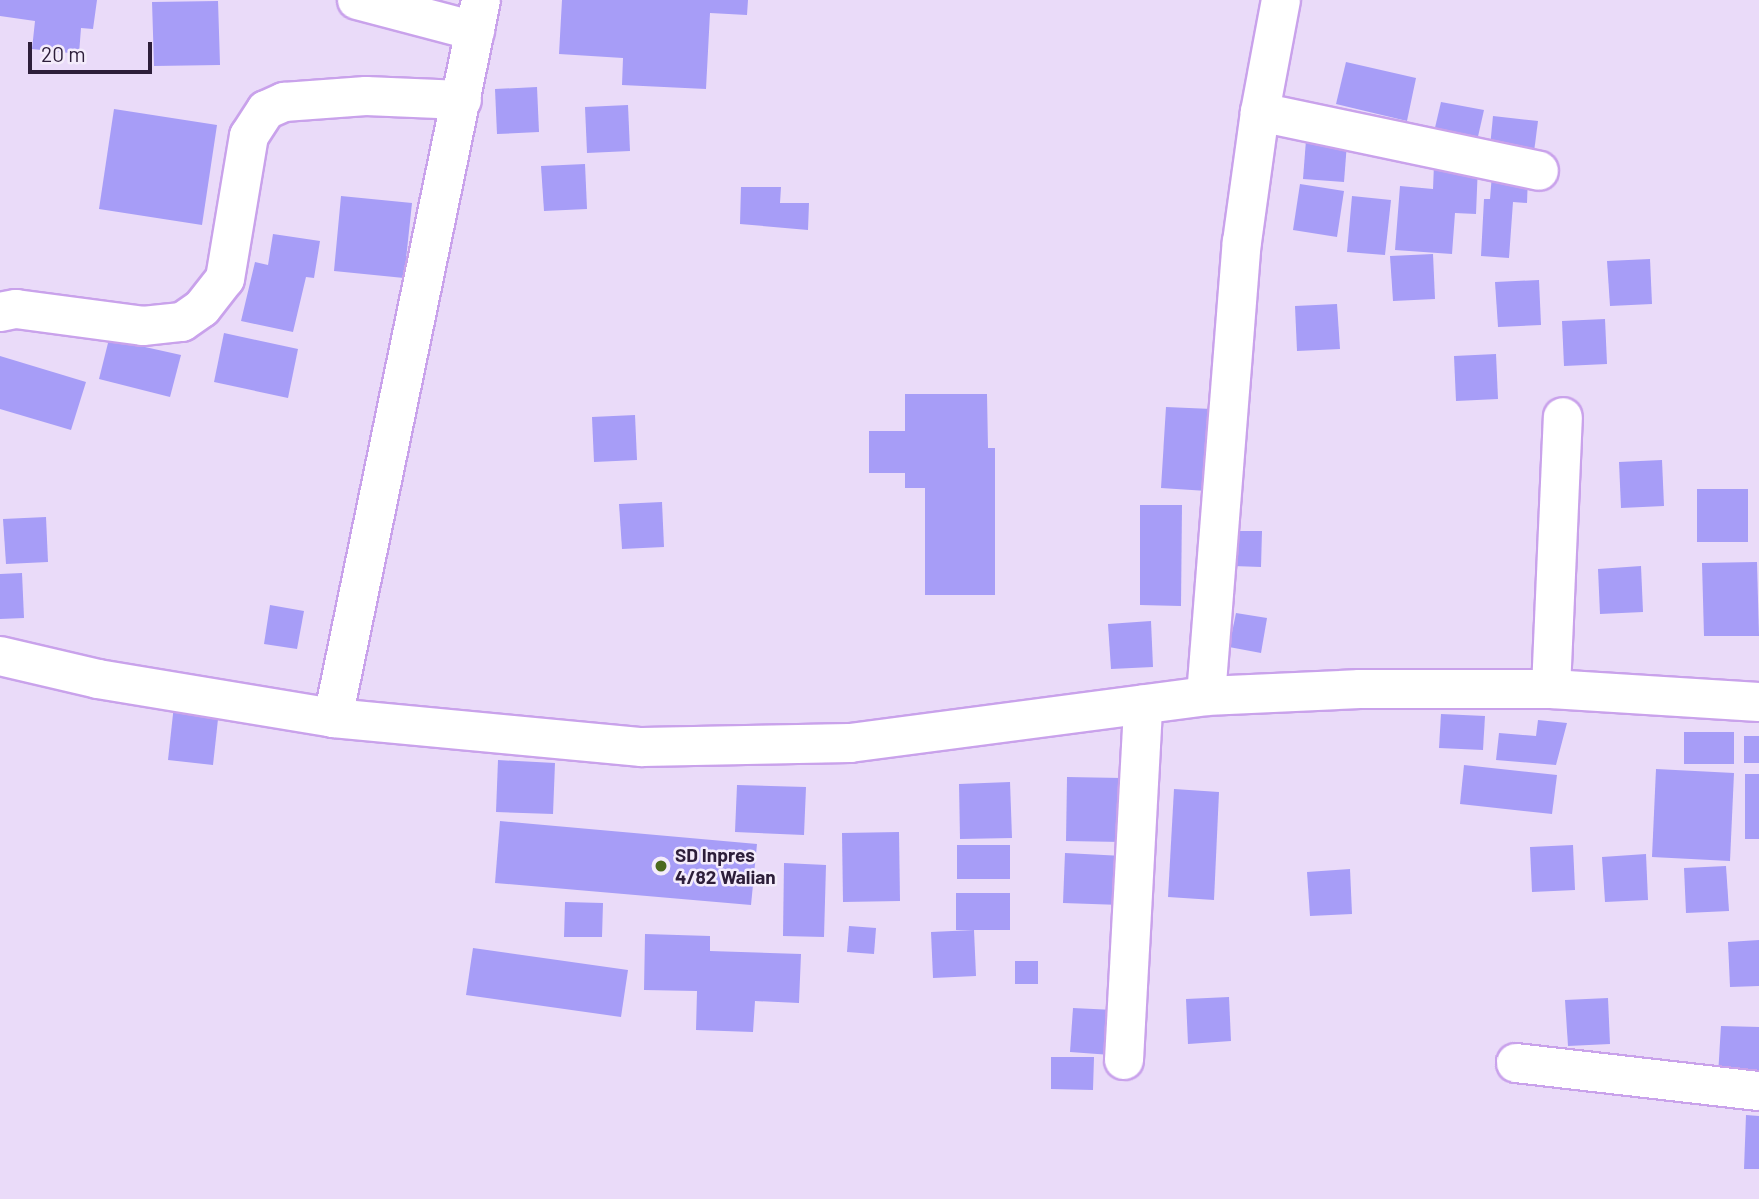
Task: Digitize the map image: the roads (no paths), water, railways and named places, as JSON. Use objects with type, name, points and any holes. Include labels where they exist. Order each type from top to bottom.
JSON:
[{"type":"street","points":[[1206,696],[1242,242],[1260,111],[1281,0]]},
{"type":"street","points":[[333,718],[478,16],[373,2]]},
{"type":"street","points":[[0,312],[16,309],[143,326],[181,322],[202,308],[225,279],[249,136],[266,110],[284,102],[366,96],[462,100]]},
{"type":"street","points":[[1260,111],[1539,171]]},
{"type":"street","points":[[1551,689],[1563,417]]},
{"type":"street","points":[[0,656],[98,679],[333,718],[642,747],[850,743],[1206,696],[1360,689],[1551,689],[1759,702]]},
{"type":"street","points":[[1124,1060],[1143,705]]},
{"type":"street","points":[[1516,1063],[1759,1091]]},
{"type":"place","name":"SD Inpres 4/82 Walian","points":[[661,866]]}]
